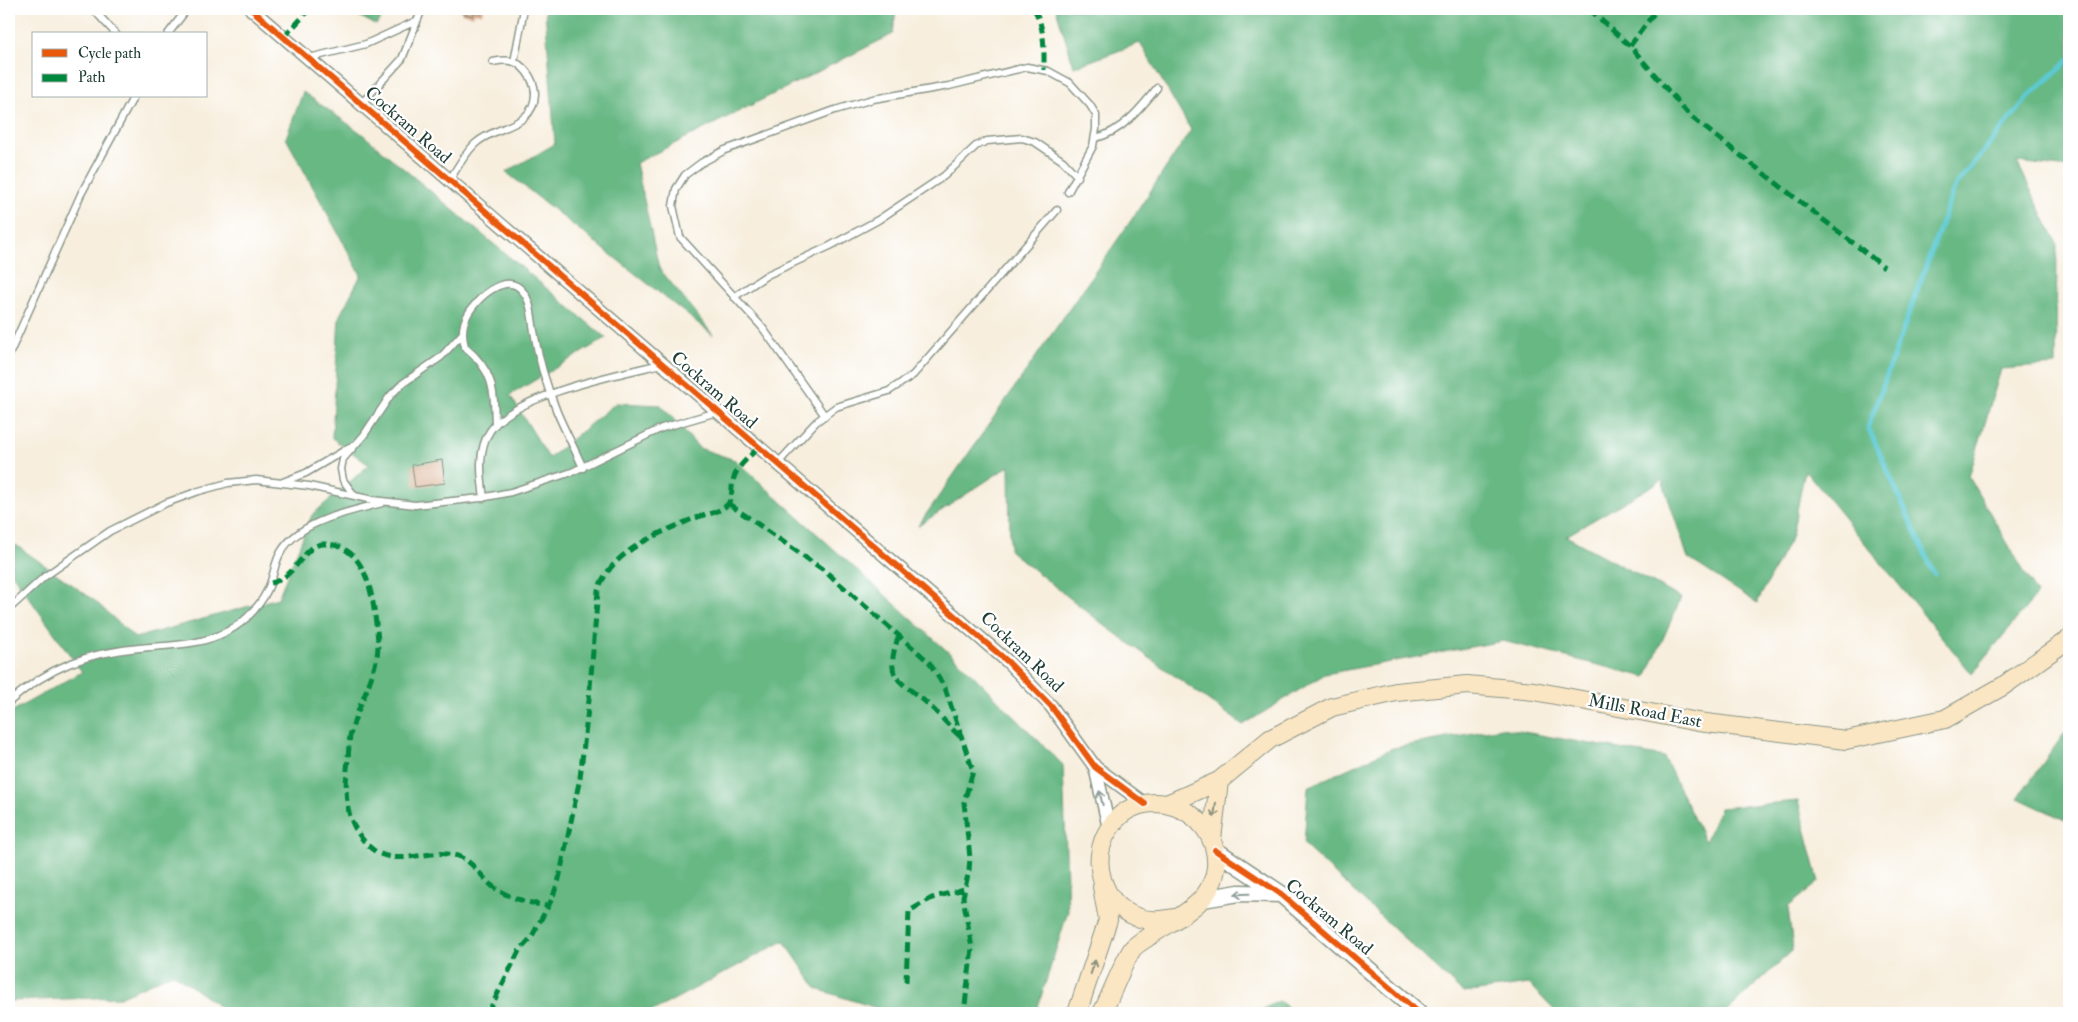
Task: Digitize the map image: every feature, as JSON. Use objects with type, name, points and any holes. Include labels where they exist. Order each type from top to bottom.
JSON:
[{"type":"main road","name":"Mills Road East","points":[[1168,804],[1219,781],[1270,739],[1332,707],[1396,692],[1467,685],[1534,690],[1698,722],[1846,740],[1945,719],[2003,686],[2069,639]]},
{"type":"main road","points":[[1102,1013],[1133,948],[1175,918],[1190,911],[1203,899],[1212,884],[1216,867],[1213,845],[1219,781]]},
{"type":"main road","points":[[1077,1013],[1108,920],[1099,860],[1102,843],[1109,828],[1125,813],[1145,804],[1168,804],[1186,810],[1201,822],[1213,845]]},
{"type":"main road","points":[[1101,876],[1108,894],[1121,908],[1138,917],[1156,921],[1175,918]]},
{"type":"street","name":"Cockram Road","points":[[251,9],[1007,661],[1051,706],[1095,767],[1145,804]]},
{"type":"street","name":"Cockram Road","points":[[1095,767],[1109,828]]},
{"type":"street","name":"Cockram Road","points":[[1213,845],[1281,894],[1419,1013]]},
{"type":"street","name":"Cockram Road","points":[[1203,899],[1239,893],[1281,894]]},
{"type":"lane","points":[[94,9],[114,32]]},
{"type":"lane","points":[[170,32],[187,9]]},
{"type":"lane","points":[[361,104],[402,59],[422,9]]},
{"type":"lane","points":[[514,62],[524,9]]},
{"type":"lane","points":[[308,58],[366,44],[416,21]]},
{"type":"lane","points":[[449,181],[475,143],[492,133],[517,124],[531,111],[535,92],[528,72],[514,62],[503,60],[493,62]]},
{"type":"lane","points":[[824,416],[762,327],[680,237],[674,206],[676,189],[685,176],[701,163],[725,150],[835,110],[873,99],[949,86],[1027,67],[1048,71],[1070,83],[1090,105],[1096,115],[1095,138],[1078,177],[1068,192]]},
{"type":"lane","points":[[1095,138],[1102,136],[1127,121],[1157,88]]},
{"type":"lane","points":[[9,355],[81,194],[133,98]]},
{"type":"lane","points":[[734,297],[767,275],[830,246],[878,220],[944,176],[976,146],[987,141],[1022,138],[1035,142],[1063,161],[1078,177]]},
{"type":"lane","points":[[777,464],[816,422],[824,416],[843,405],[889,391],[913,375],[1057,210]]},
{"type":"lane","points":[[495,425],[494,400],[486,368],[478,357],[465,347],[462,334],[464,321],[476,303],[490,290],[506,284],[515,285],[523,292],[529,303],[538,351],[556,411],[583,468]]},
{"type":"lane","points":[[280,482],[306,474],[353,445],[364,435],[390,396],[402,384],[441,357],[462,334]]},
{"type":"lane","points":[[484,498],[481,468],[483,445],[490,430],[512,412],[551,394],[661,364]]},
{"type":"lane","points":[[9,609],[44,577],[110,531],[166,504],[199,491],[228,483],[256,480],[332,490],[385,502],[415,505],[484,498],[542,482],[583,468],[662,428],[717,412]]},
{"type":"lane","points":[[353,445],[343,459],[341,469],[344,480],[354,496]]},
{"type":"lane","points":[[9,702],[44,676],[84,656],[138,648],[196,643],[228,631],[244,620],[263,600],[281,552],[290,541],[318,522],[385,502]]},
{"type":"green space","points":[[345,9],[389,9],[376,25]]},
{"type":"green space","points":[[545,9],[896,9],[893,34],[636,163],[659,268],[713,335],[506,172],[555,144]]},
{"type":"green space","points":[[1056,9],[2069,9],[2069,168],[2017,162],[2057,244],[2056,365],[2001,369],[1969,477],[2037,594],[1972,674],[1805,470],[1792,535],[1757,603],[1688,558],[1662,480],[1566,536],[1681,598],[1646,677],[1503,641],[1325,674],[1243,725],[1108,628],[1010,551],[1009,466],[918,526],[1132,219],[1191,130],[1140,43],[1074,67]]},
{"type":"green space","points":[[303,92],[361,133],[606,338],[510,395],[549,458],[616,403],[661,405],[699,448],[735,460],[966,668],[1063,765],[1068,911],[1036,1013],[892,1013],[817,989],[784,941],[649,1013],[228,1013],[173,973],[120,997],[9,1001],[9,713],[82,672],[10,571],[16,545],[95,601],[135,638],[278,598],[312,515],[369,465],[332,438],[339,317],[361,275],[286,138]]},
{"type":"green space","points":[[2069,727],[2069,822],[2018,798]]},
{"type":"green space","points":[[1501,728],[1664,757],[1705,842],[1720,808],[1798,801],[1819,882],[1788,907],[1793,950],[1725,1013],[1557,1013],[1529,984],[1463,993],[1304,845],[1308,787],[1393,748]]},
{"type":"green space","points":[[1279,1001],[1296,1013],[1255,1013]]},
{"type":"building","points":[[462,9],[483,9],[482,14],[474,13],[473,16],[461,13]]},
{"type":"building","points":[[442,460],[445,483],[415,487],[412,465]]},
{"type":"waterway","points":[[1934,574],[1868,427],[1955,186],[2029,96],[2069,60]]},
{"type":"marked path","points":[[284,37],[310,9]]},
{"type":"marked path","points":[[1034,9],[1042,31],[1044,70]]},
{"type":"marked path","points":[[1589,9],[1630,46],[1690,116],[1884,267]]},
{"type":"marked path","points":[[1630,46],[1657,9]]},
{"type":"marked path","points":[[488,1013],[519,951],[531,938],[552,899],[559,879],[580,778],[589,700],[598,590],[613,565],[636,546],[649,538],[694,518],[718,511],[726,506],[731,498],[733,481],[737,471],[758,448]]},
{"type":"marked path","points":[[729,504],[825,571],[929,662],[945,688],[973,771],[964,802],[970,858],[963,897],[972,948],[964,1013]]},
{"type":"marked path","points":[[271,583],[288,574],[310,550],[323,544],[336,546],[356,558],[367,580],[373,604],[378,650],[371,677],[351,733],[346,781],[349,812],[357,832],[364,841],[375,851],[386,856],[398,858],[448,854],[460,857],[473,866],[491,885],[503,893],[547,906]]},
{"type":"marked path","points":[[899,635],[894,650],[893,662],[897,678],[930,706],[963,739]]},
{"type":"marked path","points":[[906,982],[909,911],[932,898],[964,889]]},
{"type":"cycle path","points":[[251,9],[1007,661],[1051,706],[1095,767],[1145,804]]},
{"type":"cycle path","points":[[1215,850],[1281,894],[1419,1013]]}]
